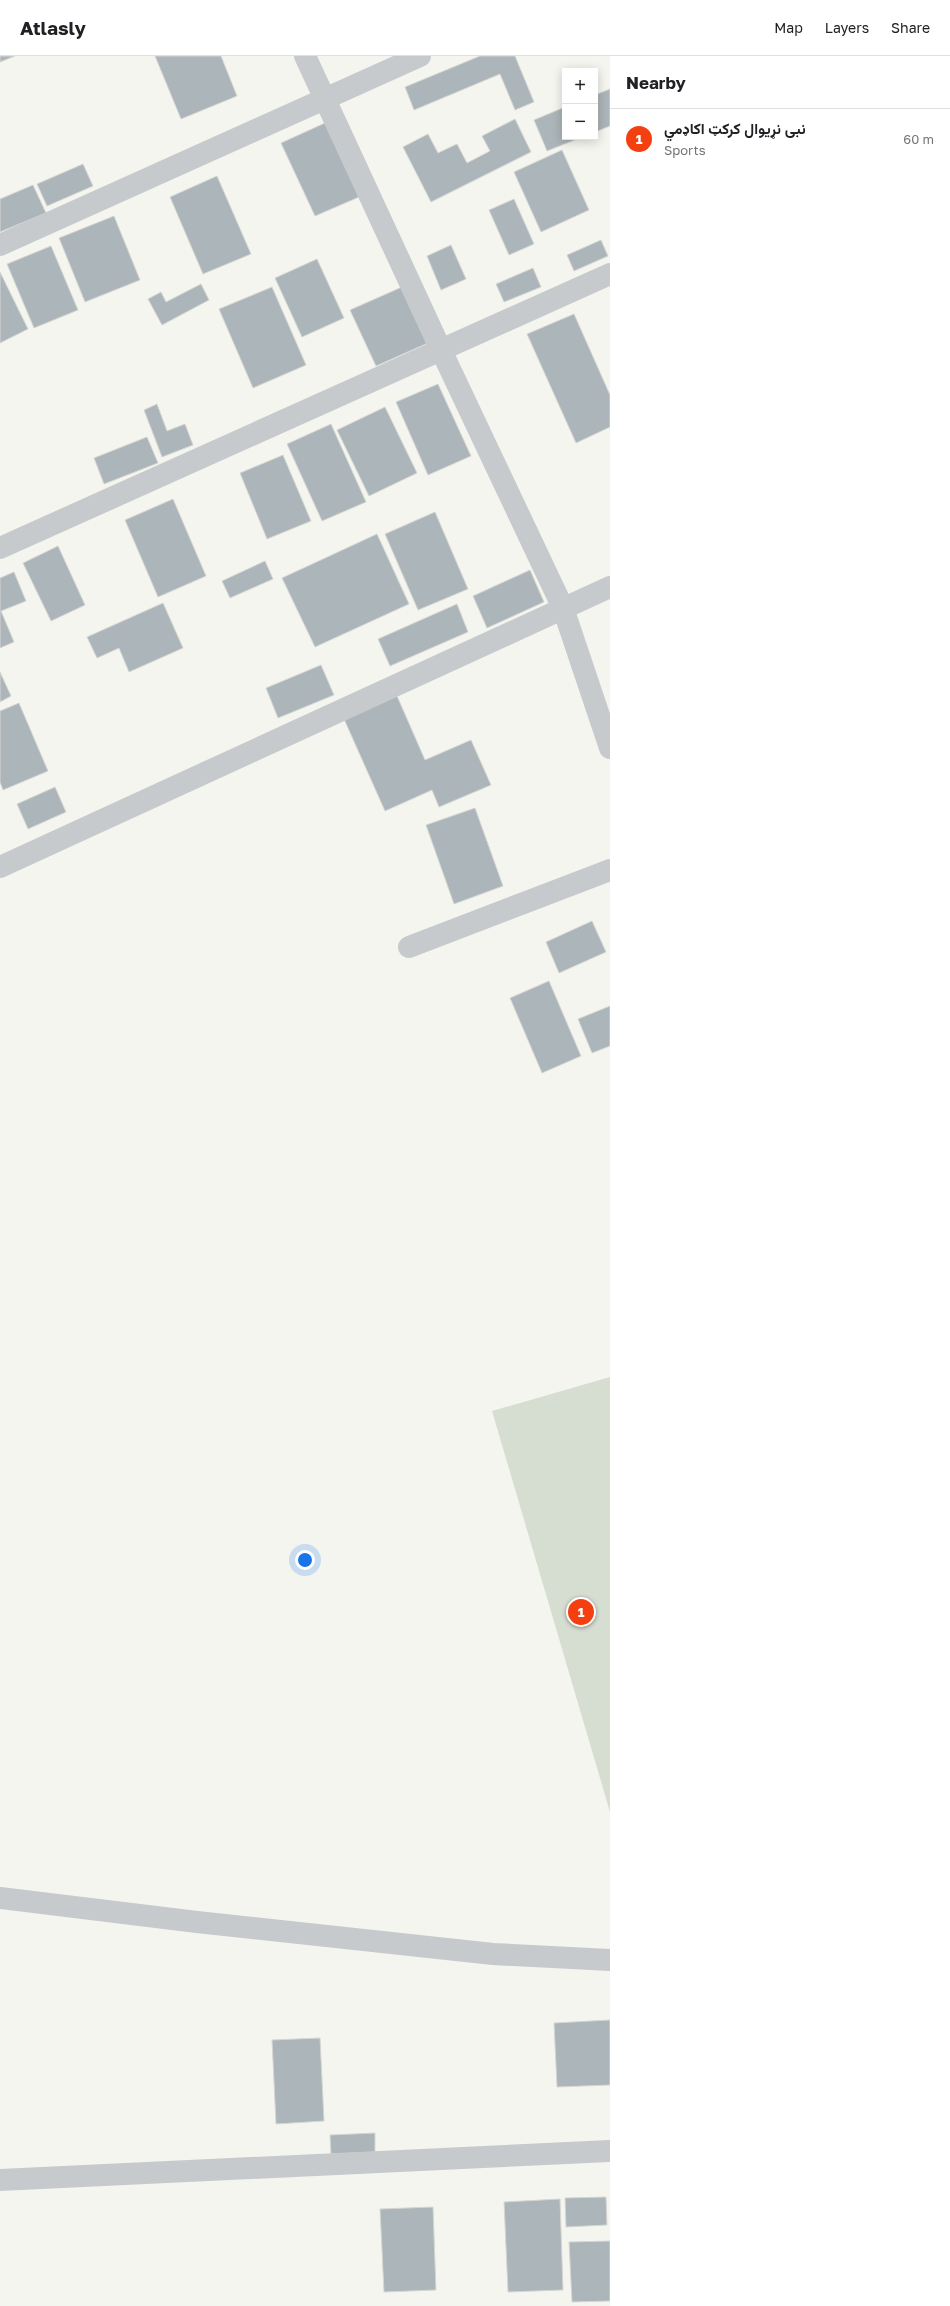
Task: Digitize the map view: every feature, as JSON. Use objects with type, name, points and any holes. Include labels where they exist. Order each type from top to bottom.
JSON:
[{"type":"street","points":[[305,56],[441,350],[563,608],[610,748]]},
{"type":"street","points":[[0,245],[420,56]]},
{"type":"street","points":[[0,548],[610,274]]},
{"type":"street","points":[[0,867],[610,587]]},
{"type":"street","points":[[409,947],[610,870]]},
{"type":"street","points":[[0,1898],[196,1922],[493,1954],[610,1960]]},
{"type":"street","points":[[0,2180],[610,2151]]},
{"type":"shaded area","points":[[610,1377],[610,1812],[492,1411]]},
{"type":"building","points":[[0,56],[15,56],[0,62]]},
{"type":"building","points":[[155,56],[221,56],[237,96],[181,119]]},
{"type":"building","points":[[480,56],[515,56],[534,102],[515,110],[500,74],[414,110],[405,87]]},
{"type":"building","points":[[610,89],[610,126],[598,131],[598,104],[598,94]]},
{"type":"building","points":[[562,108],[562,140],[574,140],[547,151],[534,120]]},
{"type":"building","points":[[515,119],[531,152],[431,202],[403,147],[428,134],[438,153],[457,144],[467,163],[490,151],[482,136]]},
{"type":"building","points":[[325,123],[359,197],[315,216],[281,143]]},
{"type":"building","points":[[562,150],[589,210],[541,232],[514,172]]},
{"type":"building","points":[[83,164],[93,186],[47,206],[37,184]]},
{"type":"building","points":[[217,176],[251,254],[203,274],[170,197]]},
{"type":"building","points":[[33,185],[46,213],[0,232],[0,199]]},
{"type":"building","points":[[514,199],[534,244],[509,255],[489,210]]},
{"type":"building","points":[[114,216],[140,280],[85,302],[59,238]]},
{"type":"building","points":[[601,240],[608,256],[574,271],[567,255]]},
{"type":"building","points":[[451,245],[466,279],[441,290],[427,256]]},
{"type":"building","points":[[51,246],[78,310],[34,328],[7,264]]},
{"type":"building","points":[[317,259],[344,318],[302,337],[275,278]]},
{"type":"building","points":[[533,268],[541,287],[504,302],[496,284]]},
{"type":"building","points":[[0,272],[28,329],[0,343]]},
{"type":"building","points":[[201,284],[209,300],[162,325],[148,299],[161,292],[166,302]]},
{"type":"building","points":[[272,287],[306,365],[253,388],[219,309]]},
{"type":"building","points":[[402,287],[428,343],[376,366],[350,310]]},
{"type":"building","points":[[574,314],[610,395],[610,427],[576,443],[527,334]]},
{"type":"building","points":[[438,384],[471,456],[428,475],[396,402]]},
{"type":"building","points":[[157,404],[167,431],[185,424],[193,445],[162,457],[144,410]]},
{"type":"building","points":[[385,407],[417,473],[369,496],[337,430]]},
{"type":"building","points":[[331,424],[366,502],[322,521],[287,444]]},
{"type":"building","points":[[147,437],[158,463],[104,484],[94,458]]},
{"type":"building","points":[[283,455],[311,521],[267,539],[240,473]]},
{"type":"building","points":[[173,499],[206,576],[158,597],[125,520]]},
{"type":"building","points":[[435,512],[468,589],[418,610],[385,534]]},
{"type":"building","points":[[377,534],[409,604],[315,647],[282,578]]},
{"type":"building","points":[[58,546],[85,605],[51,621],[23,563]]},
{"type":"building","points":[[265,561],[273,579],[230,598],[222,581]]},
{"type":"building","points":[[530,570],[544,602],[487,628],[473,596]]},
{"type":"building","points":[[14,572],[26,601],[1,611],[14,642],[0,648],[0,578]]},
{"type":"building","points":[[163,603],[183,648],[129,672],[119,648],[97,658],[87,637]]},
{"type":"building","points":[[457,604],[468,632],[390,666],[378,639]]},
{"type":"building","points":[[321,665],[334,695],[278,718],[266,688]]},
{"type":"building","points":[[0,672],[11,696],[0,702]]},
{"type":"building","points":[[397,696],[425,760],[471,740],[491,785],[439,807],[432,790],[385,811],[344,719]]},
{"type":"building","points":[[19,703],[48,771],[3,790],[0,782],[0,711]]},
{"type":"building","points":[[55,787],[66,812],[28,829],[17,804]]},
{"type":"building","points":[[475,808],[503,886],[454,904],[426,825]]},
{"type":"building","points":[[592,921],[606,952],[559,973],[546,942]]},
{"type":"building","points":[[549,981],[581,1056],[542,1073],[510,998]]},
{"type":"building","points":[[610,1006],[610,1046],[592,1053],[578,1019]]},
{"type":"building","points":[[610,2020],[610,2085],[557,2087],[554,2023]]},
{"type":"building","points":[[320,2038],[324,2121],[276,2124],[272,2040]]},
{"type":"building","points":[[375,2133],[375,2152],[331,2154],[330,2135]]},
{"type":"building","points":[[606,2197],[607,2225],[566,2227],[565,2198]]},
{"type":"building","points":[[560,2199],[563,2290],[508,2292],[504,2202]]},
{"type":"building","points":[[433,2207],[436,2290],[384,2292],[380,2209]]},
{"type":"building","points":[[610,2241],[610,2301],[572,2302],[569,2242]]},
{"type":"place","name":"نبی نړیوال کرکټ اکاډمي","points":[[581,1612]]}]
